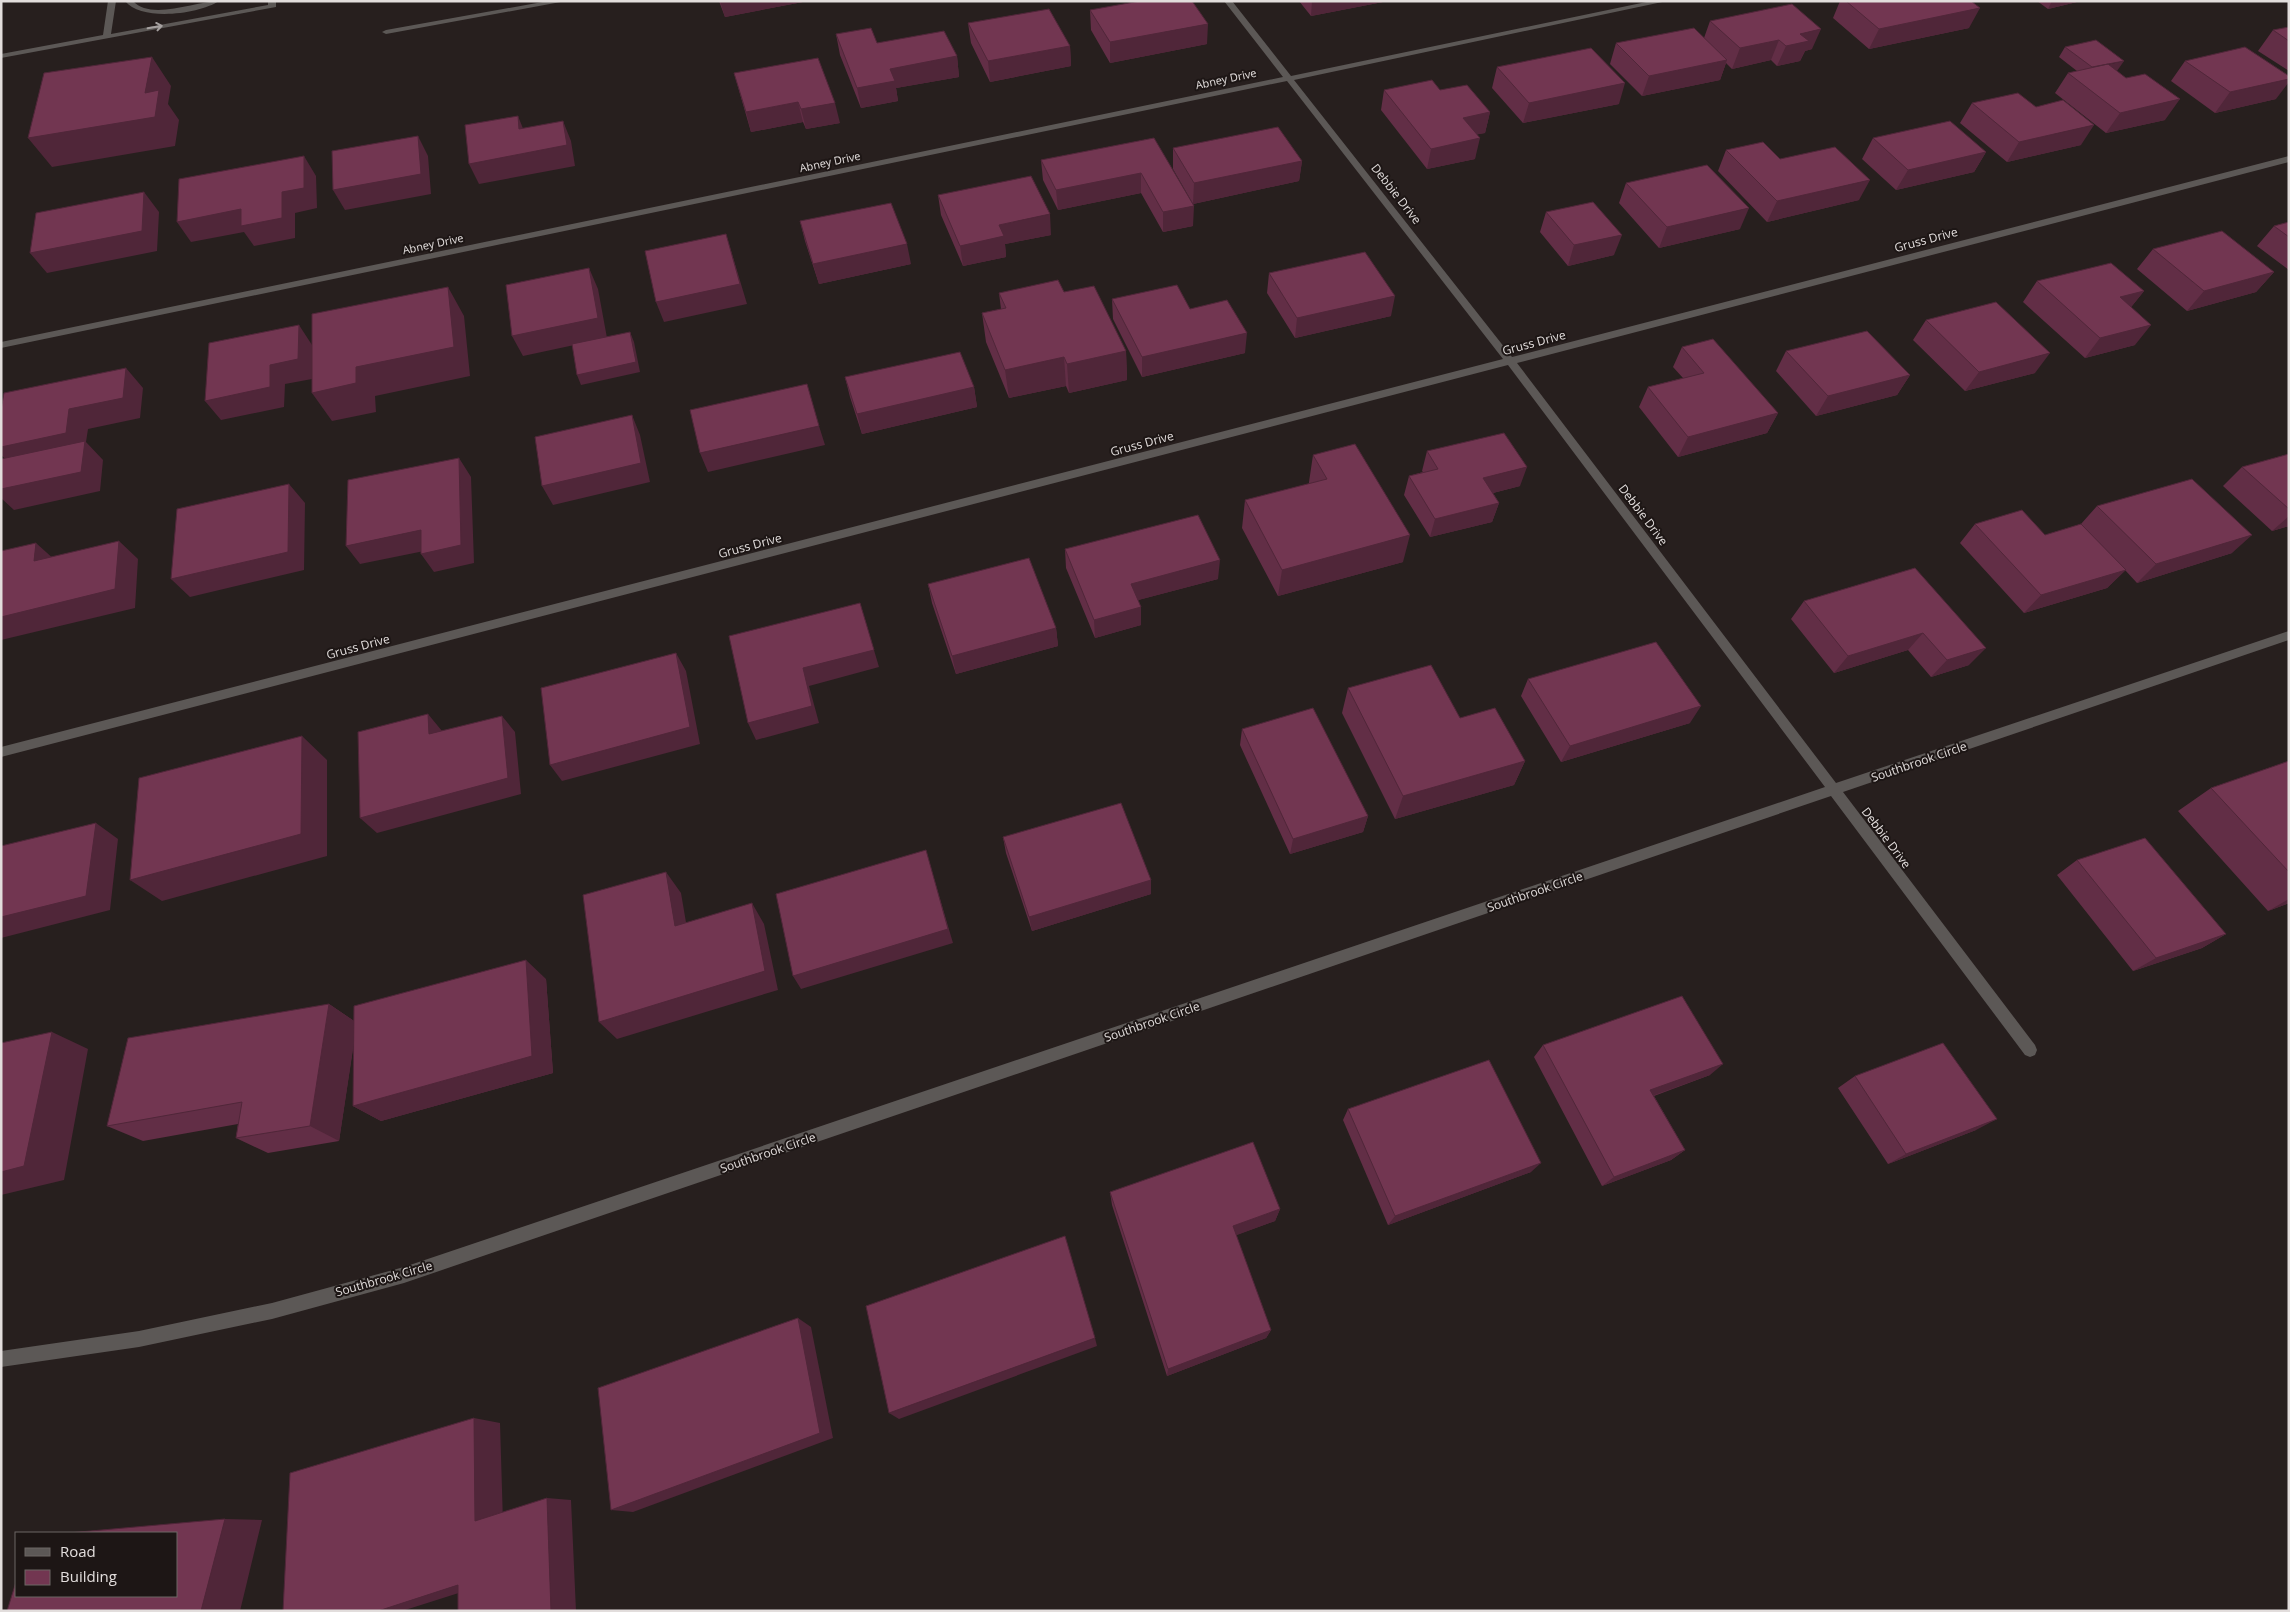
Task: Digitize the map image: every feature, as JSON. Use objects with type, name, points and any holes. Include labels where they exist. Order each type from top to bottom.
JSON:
[{"type":"street","points":[[107,36],[112,1]]},
{"type":"street","points":[[129,1],[135,9],[150,12],[176,10],[213,2]]},
{"type":"street","points":[[186,1],[213,2]]},
{"type":"street","points":[[1,56],[272,7],[272,1]]},
{"type":"street","points":[[386,32],[562,1]]},
{"type":"street","name":"Debbie Drive","points":[[1228,1],[1510,362],[2030,1050]]},
{"type":"street","name":"Abney Drive","points":[[1,345],[1663,1]]},
{"type":"street","name":"Gruss Drive","points":[[1,752],[2289,159]]},
{"type":"street","name":"Southbrook Circle","points":[[1,1359],[139,1340],[272,1311],[404,1275],[2289,635]]},
{"type":"building","points":[[1140,1],[1192,1],[1208,24],[1110,42],[1090,10]]},
{"type":"building","points":[[1846,1],[1971,1],[1980,8],[1879,29]]},
{"type":"building","points":[[1792,4],[1821,29],[1800,34],[1809,41],[1786,46],[1779,40],[1740,48],[1710,21]]},
{"type":"building","points":[[1049,9],[1070,46],[988,61],[968,23]]},
{"type":"building","points":[[2289,27],[2289,41],[2273,30]]},
{"type":"building","points":[[871,28],[877,43],[944,31],[957,56],[890,69],[895,81],[857,88],[836,34]]},
{"type":"building","points":[[1694,28],[1727,60],[1649,76],[1616,43]]},
{"type":"building","points":[[2096,40],[2124,61],[2092,67],[2065,47]]},
{"type":"building","points":[[2245,47],[2289,76],[2289,79],[2230,92],[2185,61]]},
{"type":"building","points":[[1591,48],[1625,83],[1529,103],[1497,67]]},
{"type":"building","points":[[152,57],[145,93],[159,90],[155,117],[28,138],[44,73]]},
{"type":"building","points":[[818,58],[835,103],[801,109],[798,102],[746,112],[734,73]]},
{"type":"building","points":[[2108,64],[2126,78],[2145,74],[2180,99],[2120,113],[2068,73]]},
{"type":"building","points":[[1432,80],[1440,90],[1467,85],[1490,112],[1463,118],[1480,138],[1431,149],[1384,90]]},
{"type":"building","points":[[2018,93],[2036,107],[2063,100],[2094,125],[2019,142],[1972,103]]},
{"type":"building","points":[[518,116],[519,129],[563,121],[567,145],[469,164],[465,125]]},
{"type":"building","points":[[1950,121],[1986,152],[1908,170],[1873,138]]},
{"type":"building","points":[[1278,127],[1302,161],[1194,183],[1173,148]]},
{"type":"building","points":[[418,136],[421,174],[333,190],[332,151]]},
{"type":"building","points":[[1154,138],[1194,206],[1163,212],[1141,173],[1056,190],[1041,160]]},
{"type":"building","points":[[1763,142],[1780,159],[1835,147],[1870,180],[1777,201],[1726,150]]},
{"type":"building","points":[[304,156],[304,188],[282,192],[282,218],[241,226],[241,209],[177,222],[179,179]]},
{"type":"building","points":[[1707,165],[1749,208],[1667,227],[1626,183]]},
{"type":"building","points":[[1031,176],[1050,214],[999,225],[1004,236],[960,246],[938,195]]},
{"type":"building","points":[[144,192],[142,231],[30,253],[36,213]]},
{"type":"building","points":[[1593,202],[1622,235],[1574,245],[1546,212]]},
{"type":"building","points":[[891,203],[907,244],[813,264],[800,221]]},
{"type":"building","points":[[2289,222],[2289,237],[2274,226]]},
{"type":"building","points":[[2222,231],[2274,272],[2204,291],[2153,249]]},
{"type":"building","points":[[726,234],[740,284],[656,302],[645,251]]},
{"type":"building","points":[[1365,252],[1395,296],[1297,318],[1269,273]]},
{"type":"building","points":[[2111,263],[2144,291],[2120,297],[2151,325],[2100,338],[2037,281]]},
{"type":"building","points":[[589,268],[598,318],[512,336],[506,285]]},
{"type":"building","points":[[1058,280],[1064,292],[1094,286],[1126,351],[1067,364],[1064,357],[1005,370],[982,313],[1006,308],[999,293]]},
{"type":"building","points":[[1177,285],[1190,309],[1227,300],[1247,333],[1142,357],[1112,299]]},
{"type":"building","points":[[448,287],[454,347],[356,367],[356,383],[312,393],[312,314]]},
{"type":"building","points":[[1996,302],[2050,353],[1979,372],[1926,320]]},
{"type":"building","points":[[299,325],[298,359],[270,365],[270,387],[205,401],[209,343]]},
{"type":"building","points":[[1867,331],[1910,375],[1828,396],[1786,351]]},
{"type":"building","points":[[630,332],[636,362],[577,375],[572,344]]},
{"type":"building","points":[[1713,339],[1778,413],[1688,437],[1648,387],[1704,373],[1682,347]]},
{"type":"building","points":[[960,352],[974,387],[857,414],[845,377]]},
{"type":"building","points":[[126,368],[123,398],[69,409],[66,433],[1,447],[1,410],[4,393]]},
{"type":"building","points":[[807,384],[819,426],[700,453],[690,410]]},
{"type":"building","points":[[632,415],[641,463],[542,486],[535,437]]},
{"type":"building","points":[[1504,433],[1527,467],[1483,478],[1499,503],[1435,519],[1409,476],[1438,469],[1427,451]]},
{"type":"building","points":[[85,441],[81,472],[1,489],[1,459]]},
{"type":"building","points":[[1355,444],[1410,535],[1282,570],[1245,500],[1327,479],[1313,455]]},
{"type":"building","points":[[2289,454],[2289,509],[2242,467]]},
{"type":"building","points":[[459,458],[461,545],[421,554],[421,530],[346,546],[348,480]]},
{"type":"building","points":[[2192,479],[2252,535],[2156,564],[2097,506]]},
{"type":"building","points":[[289,484],[288,552],[171,579],[177,509]]},
{"type":"building","points":[[2022,510],[2045,535],[2081,524],[2126,570],[2041,595],[1975,524]]},
{"type":"building","points":[[1198,515],[1220,560],[1131,584],[1141,607],[1094,620],[1065,549]]},
{"type":"building","points":[[119,541],[115,589],[1,617],[1,551],[36,543],[34,561]]},
{"type":"building","points":[[1029,558],[1056,628],[952,656],[928,584]]},
{"type":"building","points":[[1915,568],[1986,648],[1947,660],[1923,633],[1848,656],[1804,601]]},
{"type":"building","points":[[860,603],[874,650],[803,668],[812,706],[748,723],[729,636]]},
{"type":"building","points":[[1656,642],[1701,706],[1570,746],[1528,679]]},
{"type":"building","points":[[676,653],[690,727],[550,765],[541,688]]},
{"type":"building","points":[[1431,665],[1460,718],[1495,708],[1525,761],[1403,796],[1348,688]]},
{"type":"building","points":[[1313,708],[1368,816],[1293,839],[1242,729]]},
{"type":"building","points":[[428,714],[429,734],[502,716],[508,778],[360,818],[358,732]]},
{"type":"building","points":[[302,736],[301,834],[130,880],[139,778]]},
{"type":"building","points":[[2289,761],[2289,872],[2211,788]]},
{"type":"building","points":[[1121,803],[1151,880],[1029,917],[1003,837]]},
{"type":"building","points":[[96,823],[86,896],[1,917],[1,846]]},
{"type":"building","points":[[2145,838],[2226,934],[2156,958],[2077,860]]},
{"type":"building","points":[[926,850],[948,929],[793,976],[776,894]]},
{"type":"building","points":[[666,872],[675,926],[752,903],[765,971],[599,1022],[583,895]]},
{"type":"building","points":[[526,960],[532,1056],[353,1106],[354,1006]]},
{"type":"building","points":[[1682,996],[1723,1064],[1650,1090],[1685,1150],[1614,1177],[1543,1045]]},
{"type":"building","points":[[329,1004],[310,1126],[236,1138],[242,1102],[107,1126],[128,1038]]},
{"type":"building","points":[[52,1032],[24,1166],[1,1172],[1,1043]]},
{"type":"building","points":[[1943,1043],[1997,1119],[1906,1154],[1855,1076]]},
{"type":"building","points":[[1489,1060],[1541,1163],[1395,1216],[1348,1109]]},
{"type":"building","points":[[1253,1142],[1280,1209],[1233,1226],[1271,1330],[1168,1369],[1110,1192]]},
{"type":"building","points":[[1065,1236],[1095,1338],[889,1413],[866,1306]]},
{"type":"building","points":[[798,1318],[820,1433],[611,1510],[598,1388]]},
{"type":"building","points":[[474,1418],[475,1521],[547,1498],[551,1611],[458,1611],[458,1585],[378,1611],[283,1611],[290,1473]]},
{"type":"building","points":[[225,1519],[201,1611],[7,1611],[15,1585],[15,1597],[178,1597],[178,1532],[79,1532]]}]
